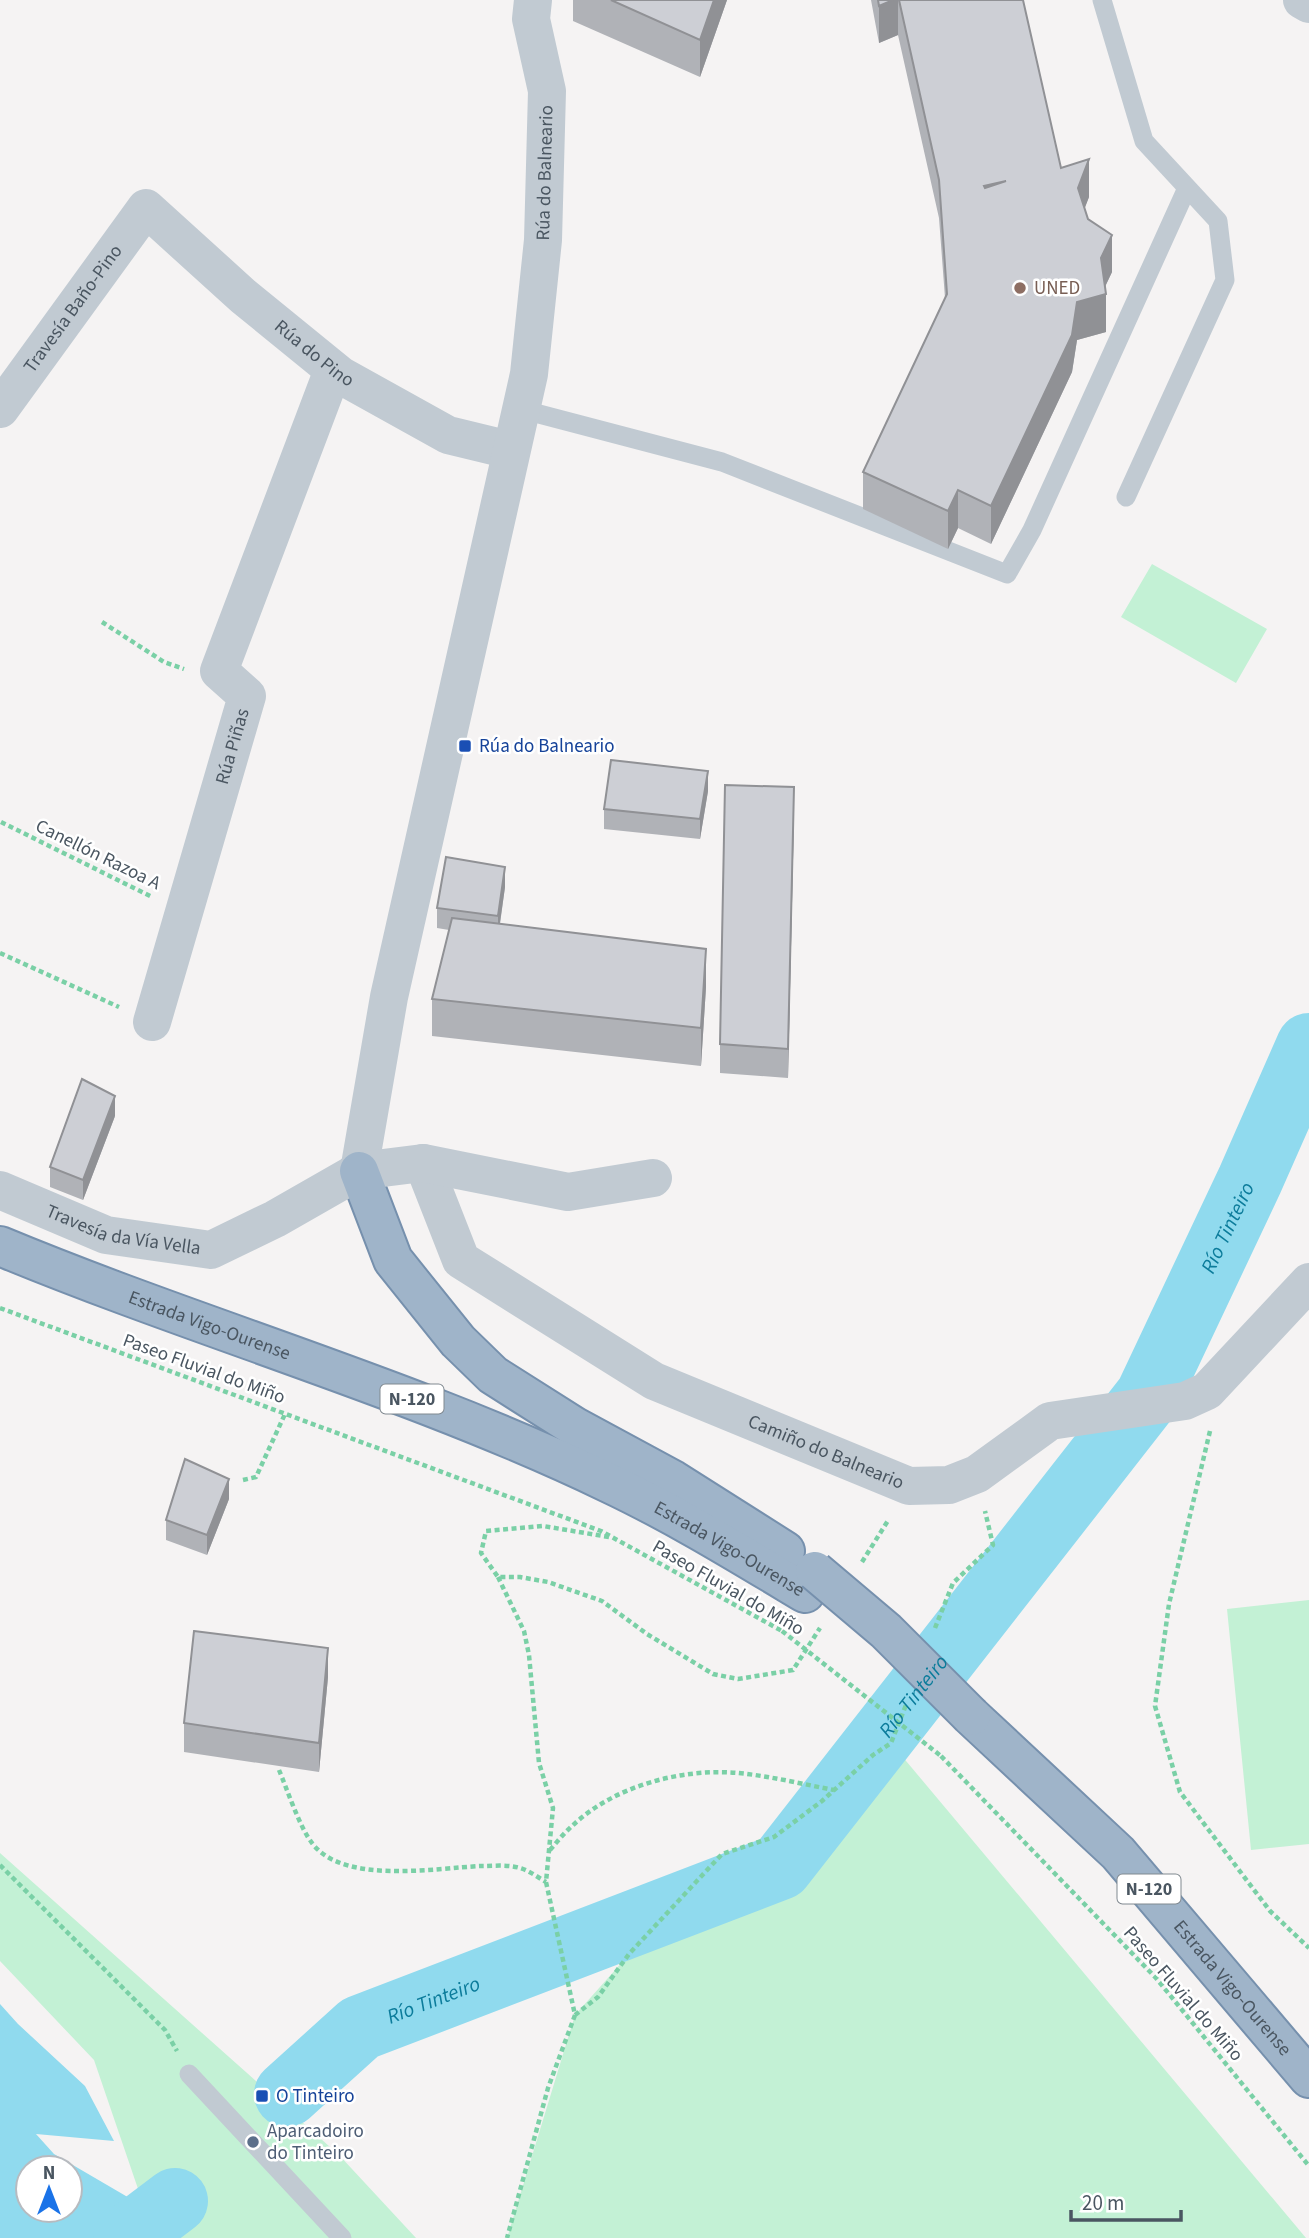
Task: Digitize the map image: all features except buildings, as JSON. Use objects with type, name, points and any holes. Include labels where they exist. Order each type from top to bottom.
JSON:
[{"type":"highway","points":[[359,1171],[393,1261],[458,1341],[493,1375],[575,1427],[673,1480],[814,1596]]},
{"type":"highway","name":"Estrada Vigo-Ourense","points":[[0,1246],[83,1280],[431,1406],[607,1482],[814,1596],[971,1716],[1118,1853],[1309,2078]]},
{"type":"street","name":"Rúa do Balneario","points":[[359,1171],[389,997],[528,374],[543,240],[547,91],[531,19],[533,0]]},
{"type":"street","points":[[1302,0],[1309,4]]},
{"type":"street","name":"Rúa do Pino","points":[[146,208],[243,296],[333,370],[448,435],[510,450]]},
{"type":"street","name":"Travesía Baño-Pino","points":[[0,408],[146,208]]},
{"type":"street","points":[[219,671],[333,370]]},
{"type":"street","name":"Rúa Piñas","points":[[152,1021],[247,696],[219,671]]},
{"type":"street","points":[[359,1171],[423,1163],[568,1192],[653,1178]]},
{"type":"street","name":"Camiño do Balneario","points":[[423,1163],[461,1260],[654,1381],[909,1486],[949,1485],[977,1474],[1050,1421],[1185,1401],[1207,1391],[1309,1282]]},
{"type":"street","name":"Travesía da Vía Vella","points":[[0,1190],[106,1235],[211,1250],[275,1219],[359,1171]]},
{"type":"lane","points":[[1102,0],[1144,141],[1218,221],[1225,280],[1126,497]]},
{"type":"lane","points":[[520,409],[722,462],[1007,574],[1032,530],[1187,188]]},
{"type":"lane","points":[[189,2074],[342,2238]]},
{"type":"path","points":[[102,622],[164,662],[200,674],[219,671]]},
{"type":"path","name":"Canellón Razoa A","points":[[1,822],[184,913]]},
{"type":"path","points":[[0,953],[152,1021]]},
{"type":"path","name":"Paseo Fluvial do Miño","points":[[0,1308],[613,1537],[782,1631],[941,1756],[1156,1978],[1309,2166]]},
{"type":"path","points":[[1207,1391],[1216,1412],[1198,1475],[1169,1604],[1155,1706],[1180,1792],[1270,1911],[1309,1948]]},
{"type":"path","points":[[243,1480],[256,1477],[285,1413]]},
{"type":"path","points":[[934,1632],[953,1584],[993,1545],[977,1474]]},
{"type":"path","points":[[859,1567],[909,1486]]},
{"type":"path","points":[[575,2015],[546,1882],[553,1808],[539,1763],[524,1631],[498,1577],[481,1553],[486,1531],[543,1526],[613,1537]]},
{"type":"path","points":[[498,1577],[520,1577],[548,1582],[602,1601],[648,1634],[713,1674],[738,1679],[793,1670],[814,1596]]},
{"type":"path","points":[[507,2238],[548,2088],[575,2015],[598,1997],[629,1954],[722,1854],[774,1836],[891,1743],[910,1694]]},
{"type":"path","points":[[279,1770],[311,1843],[337,1862],[358,1869],[392,1871],[500,1865],[523,1868],[546,1882]]},
{"type":"path","points":[[549,1851],[573,1825],[608,1800],[653,1782],[692,1773],[738,1773],[834,1790]]},
{"type":"path","points":[[0,1865],[165,2030],[189,2074]]},
{"type":"green space","points":[[1152,564],[1267,629],[1236,683],[1121,617]]},
{"type":"green space","points":[[1309,1600],[1309,1844],[1251,1850],[1227,1609]]},
{"type":"green space","points":[[891,1743],[1306,2238],[507,2238],[575,2015],[657,1923],[799,1881]]},
{"type":"green space","points":[[0,1853],[339,2155],[416,2238],[172,2238],[149,2221],[94,2060],[0,1961]]},
{"type":"water","points":[[0,2004],[85,2086],[114,2141],[36,2134],[54,2154],[14,2154],[14,2224],[84,2224],[84,2172],[131,2199],[169,2238],[0,2238]]},
{"type":"waterway","name":"Río Tinteiro","points":[[287,2094],[360,2028],[780,1867],[1148,1396],[1250,1180],[1309,1046]]},
{"type":"waterway","name":"Río Tinteiro","points":[[126,2238],[175,2201]]},
{"type":"place","name":"UNED","points":[[1020,288]]},
{"type":"place","name":"Rúa do Balneario","points":[[465,746]]},
{"type":"place","name":"O Tinteiro","points":[[262,2096]]},
{"type":"place","name":"Aparcadoiro do Tinteiro","points":[[253,2142]]}]
